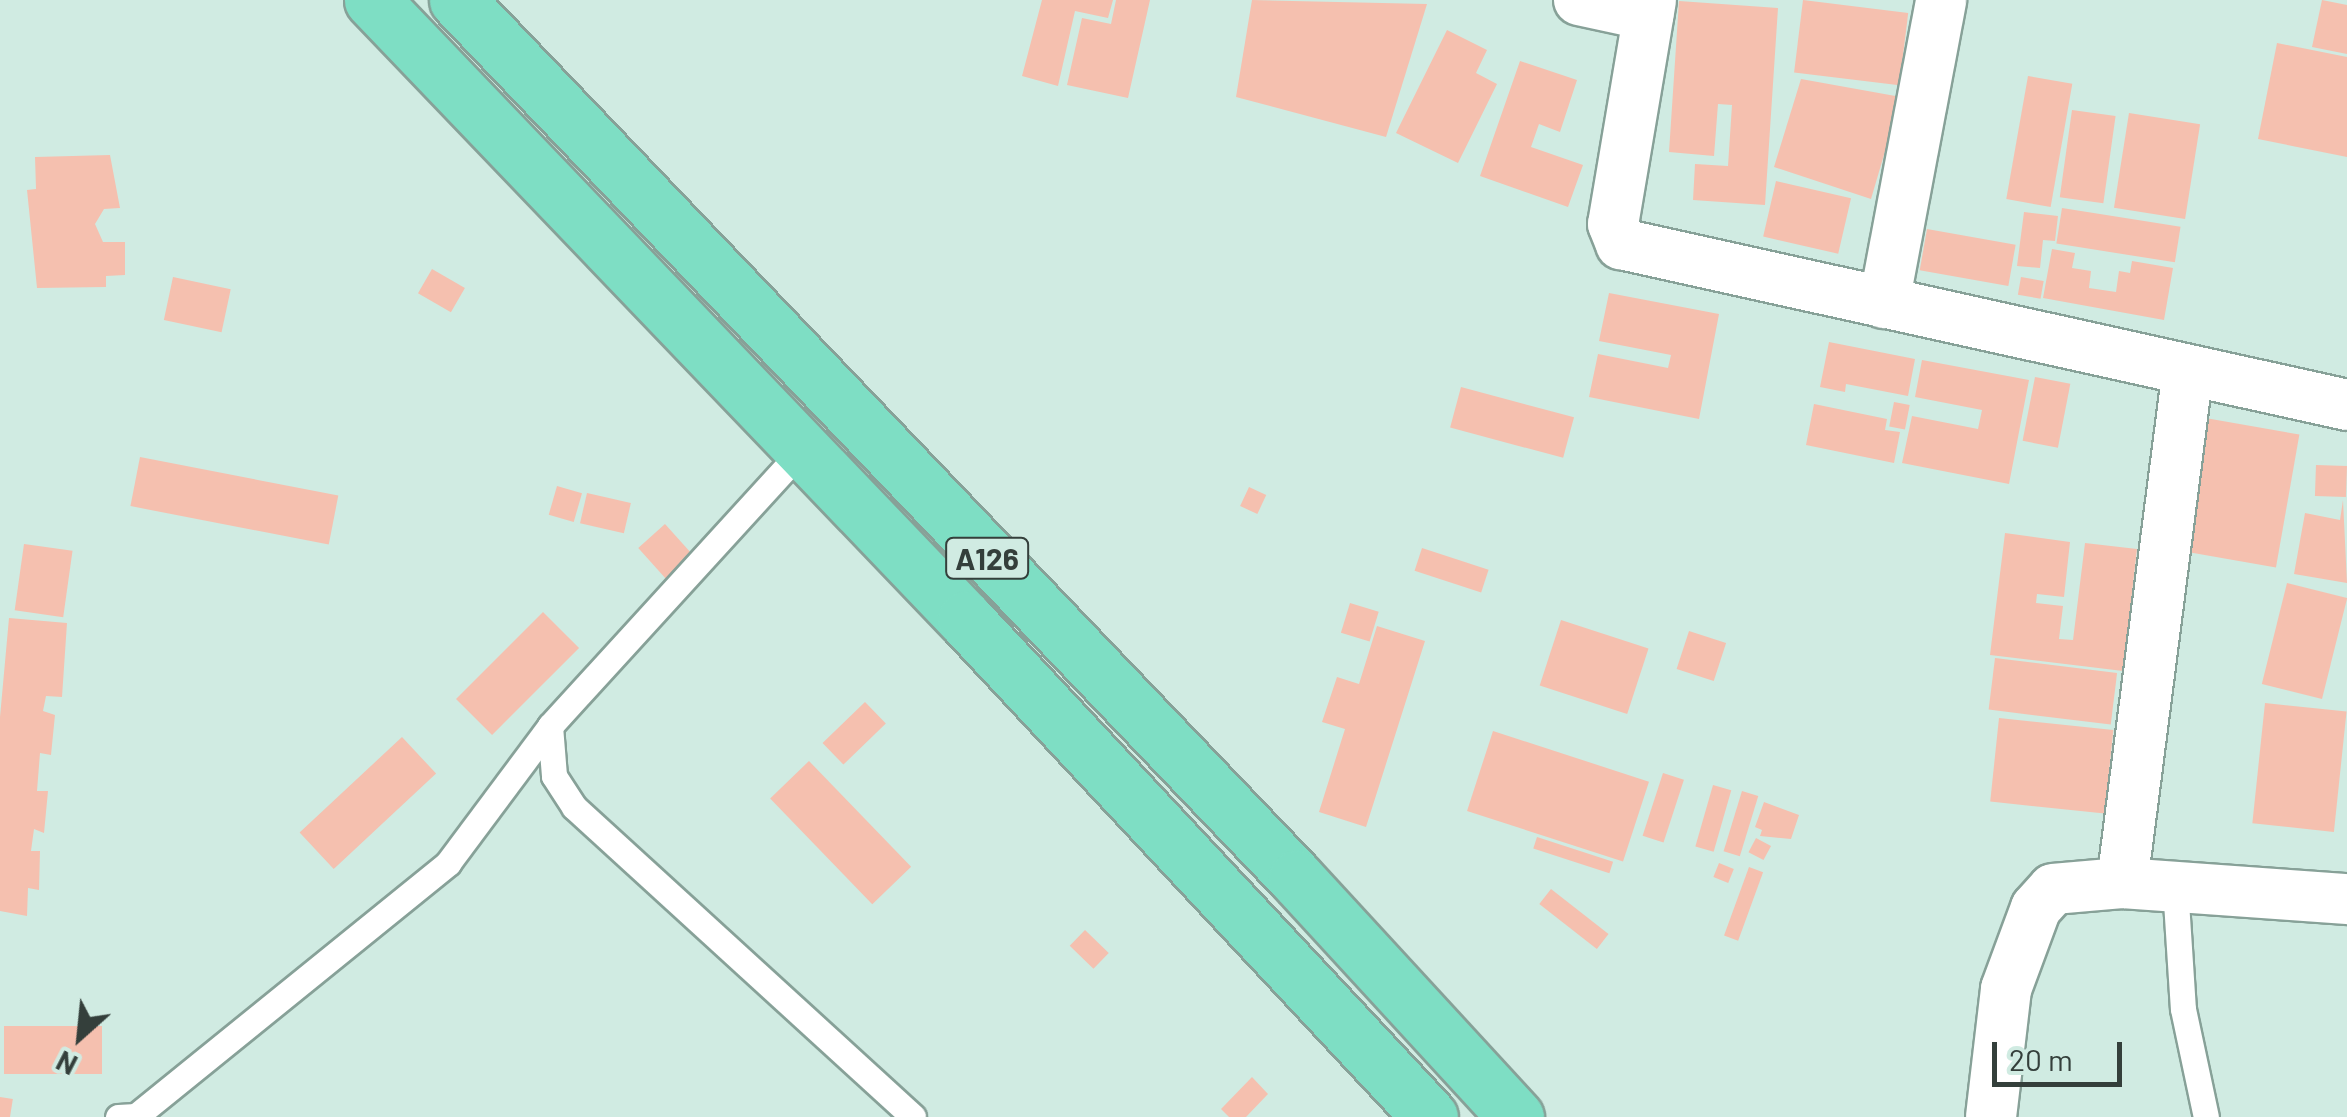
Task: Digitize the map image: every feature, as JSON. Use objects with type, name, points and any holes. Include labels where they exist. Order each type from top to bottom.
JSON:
[{"type":"highway","name":"A126","points":[[372,0],[1430,1117]]},
{"type":"highway","name":"A126","points":[[457,0],[1296,878],[1516,1117]]},
{"type":"street","points":[[1579,0],[1650,8],[1614,224],[1622,244],[2347,405]]},
{"type":"street","points":[[1884,303],[1941,0]]},
{"type":"street","points":[[2122,882],[2188,370]]},
{"type":"street","points":[[1991,1117],[2006,989],[2036,908],[2053,888],[2122,882],[2347,899]]},
{"type":"lane","points":[[118,1117],[136,1116],[448,863],[550,726],[802,450]]},
{"type":"lane","points":[[550,726],[554,776],[574,807],[913,1117]]},
{"type":"lane","points":[[2175,886],[2184,1008],[2206,1117]]},
{"type":"building","points":[[1042,0],[1113,0],[1108,18],[1075,11],[1058,86],[1022,76]]},
{"type":"building","points":[[1116,0],[1150,0],[1128,98],[1067,85],[1082,18],[1111,24]]},
{"type":"building","points":[[1252,0],[1427,4],[1386,137],[1236,97]]},
{"type":"building","points":[[1803,0],[1908,13],[1899,85],[1794,72]]},
{"type":"building","points":[[2322,0],[2347,5],[2347,54],[2312,47]]},
{"type":"building","points":[[1679,1],[1778,8],[1765,205],[1693,200],[1695,164],[1728,166],[1732,105],[1718,104],[1714,156],[1669,152]]},
{"type":"building","points":[[1447,30],[1487,50],[1476,73],[1497,84],[1458,163],[1396,133]]},
{"type":"building","points":[[2277,43],[2347,57],[2347,157],[2258,139]]},
{"type":"building","points":[[1520,61],[1577,80],[1560,132],[1539,124],[1531,147],[1583,165],[1568,207],[1480,176]]},
{"type":"building","points":[[2028,76],[2072,84],[2051,207],[2006,199]]},
{"type":"building","points":[[1801,79],[1901,97],[1871,199],[1774,167]]},
{"type":"building","points":[[2072,110],[2116,116],[2103,203],[2060,197]]},
{"type":"building","points":[[2129,113],[2200,124],[2185,219],[2114,208]]},
{"type":"building","points":[[110,155],[120,208],[104,209],[95,224],[103,242],[125,242],[125,275],[106,276],[106,287],[37,288],[27,190],[36,189],[35,157]]},
{"type":"building","points":[[1776,181],[1851,198],[1838,254],[1763,237]]},
{"type":"building","points":[[2062,208],[2181,227],[2175,262],[2056,244]]},
{"type":"building","points":[[2024,212],[2058,216],[2055,241],[2043,240],[2040,268],[2017,266]]},
{"type":"building","points":[[1927,229],[2016,245],[2008,286],[1920,270]]},
{"type":"building","points":[[2052,249],[2075,253],[2072,268],[2091,271],[2089,288],[2116,292],[2119,271],[2130,273],[2132,261],[2173,268],[2164,320],[2043,298]]},
{"type":"building","points":[[432,269],[465,288],[451,312],[418,293]]},
{"type":"building","points":[[173,277],[231,289],[222,332],[164,320]]},
{"type":"building","points":[[2021,277],[2044,281],[2041,299],[2018,295]]},
{"type":"building","points":[[1609,293],[1719,314],[1699,419],[1589,397],[1598,354],[1668,368],[1671,355],[1599,341]]},
{"type":"building","points":[[1829,342],[1915,359],[1908,396],[1846,384],[1845,392],[1820,387]]},
{"type":"building","points":[[1922,360],[2029,380],[2009,484],[1902,463],[1912,416],[1978,429],[1982,410],[1915,397]]},
{"type":"building","points":[[2035,377],[2070,384],[2058,448],[2023,441]]},
{"type":"building","points":[[1461,387],[1574,417],[1563,458],[1450,428]]},
{"type":"building","points":[[1894,402],[1910,405],[1905,430],[1889,427]]},
{"type":"building","points":[[1814,404],[1887,419],[1885,430],[1900,432],[1894,463],[1806,445]]},
{"type":"building","points":[[2194,416],[2299,435],[2276,568],[2171,549]]},
{"type":"building","points":[[140,457],[338,496],[329,545],[130,506]]},
{"type":"building","points":[[2316,465],[2347,466],[2346,497],[2315,496]]},
{"type":"building","points":[[557,486],[582,493],[574,522],[549,515]]},
{"type":"building","points":[[1249,487],[1266,495],[1257,514],[1240,506]]},
{"type":"building","points":[[587,493],[631,503],[624,533],[580,523]]},
{"type":"building","points":[[2343,500],[2347,583],[2294,574],[2305,513],[2340,520]]},
{"type":"building","points":[[665,524],[696,558],[669,582],[638,548]]},
{"type":"building","points":[[2005,533],[2070,542],[2064,597],[2037,594],[2036,603],[2063,606],[2059,639],[2073,640],[2085,543],[2137,549],[2123,671],[1990,655]]},
{"type":"building","points":[[24,544],[73,551],[63,617],[15,610]]},
{"type":"building","points":[[1422,548],[1489,570],[1481,592],[1415,571]]},
{"type":"building","points":[[2287,583],[2347,598],[2322,699],[2262,684]]},
{"type":"building","points":[[1350,603],[1379,612],[1370,641],[1341,633]]},
{"type":"building","points":[[543,612],[579,648],[492,735],[456,699]]},
{"type":"building","points":[[9,618],[67,623],[62,697],[46,696],[43,711],[55,715],[51,755],[40,753],[37,791],[48,791],[44,833],[34,829],[31,851],[40,851],[39,890],[28,888],[27,916],[0,911],[0,717]]},
{"type":"building","points":[[1561,620],[1648,648],[1627,714],[1540,686]]},
{"type":"building","points":[[1377,626],[1425,641],[1366,827],[1319,812],[1345,729],[1322,722],[1337,677],[1359,684]]},
{"type":"building","points":[[1689,631],[1726,643],[1714,681],[1677,669]]},
{"type":"building","points":[[1995,658],[2117,673],[2111,725],[1989,710]]},
{"type":"building","points":[[865,702],[886,724],[843,765],[823,743]]},
{"type":"building","points":[[2265,703],[2347,712],[2334,832],[2252,823]]},
{"type":"building","points":[[1999,718],[2113,730],[2105,814],[1990,802]]},
{"type":"building","points":[[1493,731],[1649,782],[1623,862],[1467,811]]},
{"type":"building","points":[[402,737],[436,774],[334,869],[300,832]]},
{"type":"building","points":[[809,761],[911,867],[872,904],[770,799]]},
{"type":"building","points":[[1663,773],[1684,780],[1664,843],[1643,836]]},
{"type":"building","points":[[1713,785],[1731,790],[1714,852],[1695,847]]},
{"type":"building","points":[[1742,791],[1758,796],[1740,856],[1724,851]]},
{"type":"building","points":[[1764,802],[1799,815],[1791,839],[1760,836],[1762,830],[1755,827]]},
{"type":"building","points":[[1537,837],[1613,862],[1609,873],[1533,848]]},
{"type":"building","points":[[1756,838],[1771,846],[1763,860],[1748,852]]},
{"type":"building","points":[[1719,863],[1734,869],[1728,883],[1713,877]]},
{"type":"building","points":[[1749,867],[1763,872],[1738,941],[1724,936]]},
{"type":"building","points":[[1551,889],[1609,934],[1597,949],[1539,904]]},
{"type":"building","points":[[1085,930],[1109,953],[1093,969],[1070,946]]},
{"type":"building","points":[[4,1026],[102,1026],[102,1074],[4,1074]]},
{"type":"building","points":[[1252,1077],[1268,1094],[1246,1117],[1229,1117],[1221,1109]]},
{"type":"building","points":[[0,1097],[13,1099],[10,1117],[0,1117]]}]
